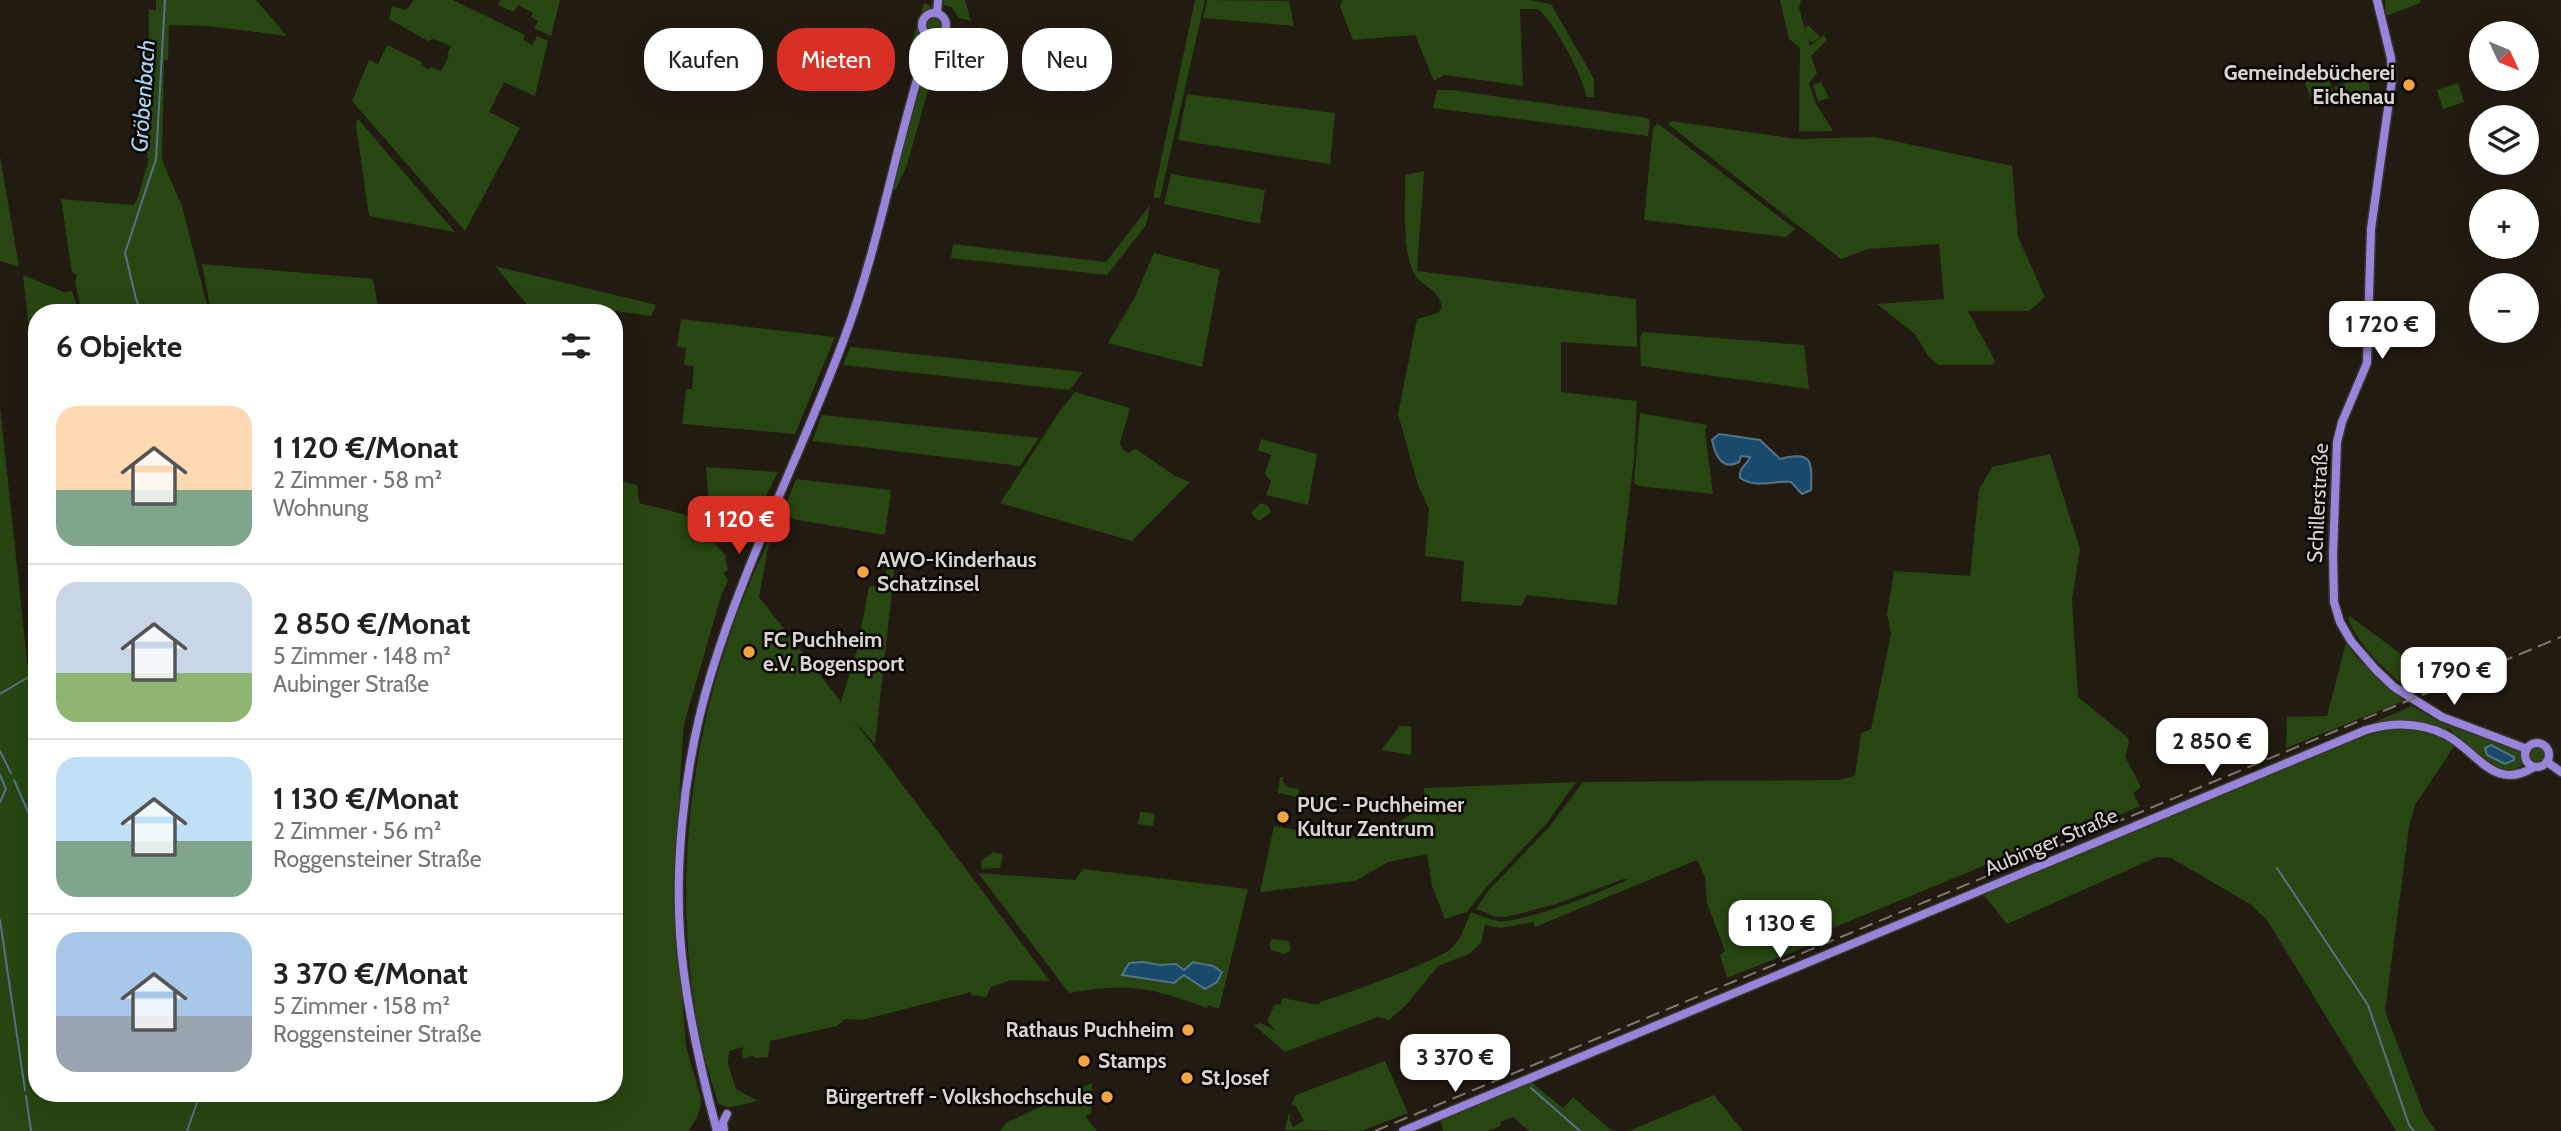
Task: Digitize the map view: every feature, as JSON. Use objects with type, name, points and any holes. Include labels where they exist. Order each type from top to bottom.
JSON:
[{"type":"street","points":[[937,13],[938,0]]},
{"type":"street","name":"Schillerstraße","points":[[2377,0],[2391,58],[2392,77],[2371,229],[2367,363],[2342,422],[2337,442],[2332,583],[2335,609],[2345,631],[2376,670],[2394,687],[2429,711],[2527,749]]},
{"type":"street","points":[[924,28],[923,20],[929,14],[937,13],[945,18],[947,28]]},
{"type":"street","points":[[717,1131],[694,1038],[683,972],[679,913],[685,807],[697,726],[710,675],[734,606],[860,294],[913,91]]},
{"type":"street","name":"Aubinger Straße","points":[[1403,1131],[2375,727],[2404,724],[2430,729],[2460,745],[2491,770],[2505,775],[2531,765]]},
{"type":"street","points":[[2535,744],[2545,746],[2549,752],[2547,762],[2542,767],[2531,765],[2525,757],[2527,749],[2535,744]]},
{"type":"street","points":[[2547,762],[2561,772]]},
{"type":"street","points":[[724,1131],[723,1122],[727,1114]]},
{"type":"green space","points":[[156,0],[256,0],[287,36],[208,26],[169,25],[168,60],[164,60],[162,160],[182,206],[207,304],[80,304],[75,282],[77,275],[72,272],[61,199],[134,205],[137,200],[149,159],[149,10],[156,10]]},
{"type":"green space","points":[[414,0],[453,0],[525,35],[523,40],[532,45],[537,36],[548,41],[535,96],[504,82],[489,112],[520,128],[465,231],[352,101],[369,60],[378,64],[387,45],[422,62],[421,65],[429,70],[431,67],[441,71],[451,46],[434,39],[428,41],[389,19],[392,6],[406,10]]},
{"type":"green space","points":[[500,0],[560,0],[551,36],[534,28],[538,21],[531,17],[533,13],[518,5],[514,12],[498,5]]},
{"type":"green space","points":[[943,0],[965,0],[971,21],[959,18],[951,7],[944,5]]},
{"type":"green space","points":[[1195,0],[1205,0],[1160,198],[1153,198]]},
{"type":"green space","points":[[1207,0],[1289,1],[1294,26],[1203,18]]},
{"type":"green space","points":[[1342,0],[1529,0],[1551,4],[1594,79],[1594,97],[1586,97],[1567,50],[1552,25],[1538,9],[1520,9],[1523,86],[1444,75],[1434,81],[1415,35],[1353,40],[1340,7]]},
{"type":"green space","points":[[1780,0],[1801,0],[1799,8],[1807,37],[1805,27],[1809,26],[1820,37],[1812,43],[1808,39],[1810,46],[1824,35],[1827,40],[1811,56],[1817,73],[1809,83],[1816,104],[1833,131],[1799,131],[1800,48],[1789,39]]},
{"type":"green space","points":[[2385,0],[2421,0],[2420,3],[2386,15]]},
{"type":"green space","points":[[924,3],[931,6],[921,28],[916,28]]},
{"type":"green space","points":[[935,16],[943,22],[943,28],[927,28],[926,25],[929,19]]},
{"type":"green space","points":[[2324,67],[2336,99],[2315,108],[2302,76]]},
{"type":"green space","points":[[2368,74],[2370,96],[2341,105],[2334,87]]},
{"type":"green space","points":[[1821,82],[1829,98],[1818,101],[1813,85]]},
{"type":"green space","points":[[2458,83],[2464,102],[2443,109],[2437,90]]},
{"type":"green space","points":[[1437,90],[1647,118],[1650,120],[1648,136],[1433,108]]},
{"type":"green space","points":[[917,91],[928,91],[907,165],[896,189],[892,190]]},
{"type":"green space","points":[[1187,94],[1335,113],[1330,164],[1178,140]]},
{"type":"green space","points":[[357,119],[359,120],[455,232],[369,216]]},
{"type":"green space","points":[[1671,121],[1797,139],[1875,137],[2012,166],[2018,237],[2045,297],[2029,311],[1968,311],[1995,361],[1992,365],[1938,365],[1929,357],[1915,334],[1877,304],[1944,299],[1939,244],[1868,249],[1841,259],[1668,124]]},
{"type":"green space","points":[[1657,124],[1795,229],[1786,237],[1644,220],[1653,128]]},
{"type":"green space","points":[[0,156],[19,267],[0,261]]},
{"type":"green space","points":[[1424,171],[1417,271],[1636,299],[1637,347],[1561,342],[1561,392],[1637,401],[1634,458],[1617,605],[1527,595],[1521,606],[1461,601],[1464,561],[1425,556],[1429,509],[1418,485],[1398,414],[1417,319],[1438,313],[1442,307],[1436,294],[1415,275],[1407,248],[1405,175]]},
{"type":"green space","points":[[1171,174],[1265,190],[1260,224],[1164,204]]},
{"type":"green space","points":[[1150,205],[1146,225],[1107,275],[951,258],[953,244],[1106,262]]},
{"type":"green space","points":[[1154,253],[1220,270],[1202,367],[1108,343],[1134,299]]},
{"type":"green space","points":[[202,264],[373,279],[377,304],[210,304]]},
{"type":"green space","points":[[495,266],[656,305],[651,316],[623,312],[623,304],[527,304]]},
{"type":"green space","points":[[23,275],[64,292],[72,291],[76,304],[28,304],[28,320]]},
{"type":"green space","points":[[681,319],[835,337],[795,434],[682,424],[686,389],[692,389],[694,366],[684,365],[686,348],[677,347]]},
{"type":"green space","points":[[1643,332],[1804,345],[1809,389],[1641,366],[1640,338]]},
{"type":"green space","points":[[850,347],[1083,372],[1070,390],[843,365]]},
{"type":"green space","points":[[1075,392],[1130,408],[1120,443],[1123,450],[1128,453],[1136,449],[1175,476],[1190,482],[1132,541],[1000,503]]},
{"type":"green space","points":[[0,407],[28,669],[28,1102],[623,1102],[623,482],[637,485],[639,503],[691,516],[727,557],[728,570],[724,573],[728,581],[722,593],[684,724],[682,747],[674,899],[686,1046],[701,1099],[699,1113],[689,1131],[0,1131]]},
{"type":"green space","points":[[1640,413],[1707,425],[1705,431],[1713,494],[1639,486],[1634,483]]},
{"type":"green space","points":[[822,415],[1039,438],[1020,466],[812,441]]},
{"type":"green space","points":[[1261,439],[1317,454],[1308,505],[1266,495],[1271,481],[1265,474],[1271,455],[1258,450]]},
{"type":"green space","points":[[2050,454],[2080,549],[2072,599],[2078,697],[2127,737],[2129,742],[2125,757],[2141,787],[2133,793],[2140,806],[2097,825],[2072,825],[2068,831],[1821,933],[1823,940],[1727,978],[1720,955],[1725,951],[1707,903],[1705,877],[1697,860],[1535,927],[1533,922],[1501,928],[1485,925],[1481,943],[1469,954],[1438,966],[1406,1005],[1389,1020],[1378,1017],[1285,1052],[1254,1025],[1261,1023],[1276,1031],[1267,1021],[1275,1004],[1281,1005],[1282,998],[1319,1005],[1320,1002],[1431,960],[1454,946],[1471,912],[1497,921],[1524,918],[1629,879],[1556,904],[1507,917],[1496,917],[1476,909],[1488,891],[1550,826],[1583,782],[1838,780],[1855,776],[1861,733],[1871,729],[1891,634],[1887,614],[1894,571],[1970,576],[1979,490],[1992,467]]},
{"type":"green space","points":[[706,467],[778,472],[764,500],[751,506],[749,511],[714,507],[709,503]]},
{"type":"green space","points":[[796,479],[891,490],[885,535],[792,519],[784,510]]},
{"type":"green space","points":[[1261,503],[1268,506],[1271,512],[1259,521],[1251,513]]},
{"type":"green space","points":[[770,538],[759,597],[841,702],[857,650],[869,586],[885,587],[887,562],[895,563],[875,744],[853,719],[1050,981],[1011,980],[991,987],[986,997],[971,995],[971,992],[862,1020],[845,1019],[837,1026],[770,1041],[768,1057],[754,1058],[752,1055],[745,1059],[742,1056],[743,1047],[729,1051],[728,1064],[736,1089],[758,1101],[726,1107],[718,1103],[707,1065],[691,977],[686,913],[687,848],[694,784],[722,658],[744,597]]},
{"type":"green space","points":[[2349,616],[2435,679],[2411,692],[2367,650],[2353,630]]},
{"type":"green space","points":[[2346,643],[2358,659],[2404,701],[2286,748],[2287,717],[2327,716]]},
{"type":"green space","points":[[2412,706],[2441,723],[2518,750],[2522,755],[2522,764],[2516,770],[2501,771],[2489,764],[2448,728],[2446,732],[2410,721],[2375,722]]},
{"type":"green space","points":[[1400,726],[1411,726],[1411,755],[1381,750]]},
{"type":"green space","points":[[2405,727],[2430,732],[2455,745],[2415,805],[2409,827],[2385,1011],[2424,1114],[2436,1131],[2396,1131],[2267,920],[2250,904],[2171,858],[2157,857],[2007,924],[1982,893],[2379,729]]},
{"type":"green space","points":[[2537,746],[2543,749],[2546,755],[2543,761],[2537,764],[2531,761],[2528,755],[2531,749]]},
{"type":"green space","points":[[1280,777],[1284,777],[1282,781],[1287,787],[1299,789],[1298,797],[1278,793]]},
{"type":"green space","points":[[1576,782],[1547,823],[1467,912],[1445,919],[1432,886],[1427,854],[1388,862],[1355,881],[1260,892],[1274,826],[1322,834],[1361,836],[1385,829],[1424,807],[1424,788]]},
{"type":"green space","points":[[1140,812],[1155,814],[1153,826],[1138,824]]},
{"type":"green space","points":[[993,852],[1003,854],[1000,868],[982,869],[981,861]]},
{"type":"green space","points":[[1083,869],[1248,889],[1219,1009],[1139,989],[1108,988],[1069,993],[978,873],[1075,880]]},
{"type":"green space","points":[[1272,939],[1288,941],[1290,951],[1284,954],[1271,950],[1269,944]]},
{"type":"green space","points":[[1385,1061],[1408,1113],[1362,1131],[1285,1130],[1289,1113],[1293,1127],[1304,1121],[1296,1106],[1291,1105],[1296,1095]]},
{"type":"green space","points":[[1530,1081],[1563,1108],[1573,1097],[1612,1131],[1529,1131],[1513,1117],[1488,1131],[1443,1131],[1441,1122],[1444,1117]]},
{"type":"green space","points":[[1092,1083],[1091,1114],[1085,1116],[1097,1131],[1000,1131],[1006,1123]]},
{"type":"green space","points":[[1714,1095],[1743,1131],[1629,1131]]},
{"type":"water","points":[[1719,434],[1760,440],[1780,459],[1805,457],[1810,466],[1811,490],[1802,494],[1791,482],[1759,484],[1740,478],[1741,471],[1750,457],[1741,456],[1739,462],[1733,464],[1724,463],[1717,456],[1712,440]]},
{"type":"water","points":[[2491,745],[2514,757],[2514,760],[2505,764],[2487,755],[2485,748]]},
{"type":"water","points":[[1193,962],[1213,966],[1222,972],[1217,982],[1205,989],[1184,975],[1174,983],[1122,975],[1129,963],[1176,964],[1184,970]]},
{"type":"waterway","name":"Gröbenbach","points":[[138,304],[125,253],[156,159],[165,0]]},
{"type":"waterway","points":[[0,694],[28,677]]},
{"type":"waterway","points":[[0,751],[11,773]]},
{"type":"waterway","points":[[0,775],[6,789],[0,802]]},
{"type":"waterway","points":[[14,780],[28,812]]},
{"type":"waterway","points":[[2277,868],[2368,1005],[2409,1125],[2414,1131]]},
{"type":"waterway","points":[[0,920],[25,1090]]},
{"type":"waterway","points":[[1531,1088],[1580,1131]]},
{"type":"waterway","points":[[26,1096],[31,1131]]},
{"type":"waterway","name":"Gröbenbach","points":[[187,1131],[197,1102]]},
{"type":"railway","points":[[1375,1131],[2561,637]]},
{"type":"place","name":"Gemeindebücherei Eichenau","points":[[2409,85]]},
{"type":"place","name":"AWO-Kinderhaus Schatzinsel","points":[[863,572]]},
{"type":"place","name":"FC Puchheim e.V. Bogensport","points":[[749,652]]},
{"type":"place","name":"PUC - Puchheimer Kultur Zentrum","points":[[1283,817]]},
{"type":"place","name":"Rathaus Puchheim","points":[[1188,1030]]},
{"type":"place","name":"Stamps","points":[[1084,1061]]},
{"type":"place","name":"St.Josef","points":[[1187,1078]]},
{"type":"place","name":"Bürgertreff - Volkshochschule","points":[[1107,1097]]}]
